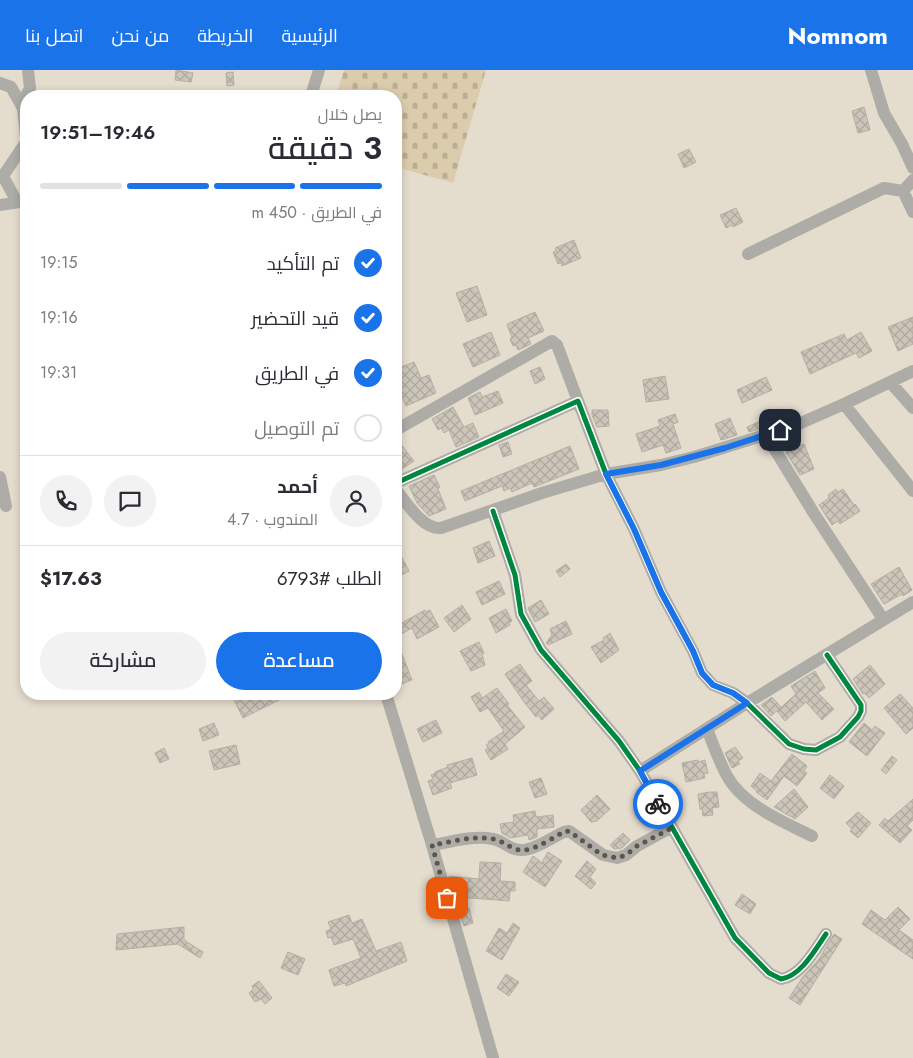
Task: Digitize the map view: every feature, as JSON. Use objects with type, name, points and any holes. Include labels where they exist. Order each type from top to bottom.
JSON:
[{"type":"street","points":[[28,70],[29,90]]},
{"type":"street","points":[[313,90],[319,70]]},
{"type":"street","points":[[871,70],[884,113],[913,168]]},
{"type":"street","points":[[0,83],[11,88],[20,103]]},
{"type":"street","points":[[20,151],[3,176],[20,199]]},
{"type":"street","points":[[903,191],[913,180]]},
{"type":"street","points":[[748,254],[884,188],[903,191]]},
{"type":"street","points":[[903,191],[913,212]]},
{"type":"street","points":[[0,205],[20,202]]},
{"type":"street","points":[[402,427],[552,341],[557,345],[606,474],[634,529],[661,592],[693,651],[702,673],[713,685],[733,693],[747,703],[789,744],[804,749],[816,750],[840,737],[861,711],[861,706],[827,655]]},
{"type":"street","points":[[402,497],[426,524],[435,529],[542,493],[606,474],[661,465],[725,448],[794,426],[913,371]]},
{"type":"street","points":[[890,382],[913,408]]},
{"type":"street","points":[[402,480],[578,402]]},
{"type":"street","points":[[844,404],[913,491]]},
{"type":"street","points":[[766,435],[813,512],[883,619]]},
{"type":"street","points":[[0,477],[6,506]]},
{"type":"street","points":[[493,511],[515,575],[521,614],[528,628],[541,650],[619,741],[640,771],[736,938],[769,973],[781,979],[793,975],[807,961],[826,934]]},
{"type":"street","points":[[640,771],[913,602]]},
{"type":"street","points":[[388,700],[432,845],[493,1058]]},
{"type":"street","points":[[707,729],[727,776],[738,792],[776,819],[812,836]]},
{"type":"street","points":[[432,845],[468,839],[490,838],[499,840],[519,850],[528,850],[569,831],[602,855],[617,858],[626,855],[637,846],[672,828]]},
{"type":"green space","points":[[344,70],[486,70],[453,183],[402,169],[402,90],[338,90]]},
{"type":"building","points":[[176,70],[193,73],[191,82],[175,80]]},
{"type":"building","points":[[233,72],[234,85],[227,86],[226,73]]},
{"type":"building","points":[[864,107],[870,130],[858,133],[852,111]]},
{"type":"building","points":[[689,149],[696,162],[684,168],[678,154]]},
{"type":"building","points":[[736,208],[743,222],[726,228],[720,215]]},
{"type":"building","points":[[574,240],[581,258],[562,266],[561,263],[558,264],[553,252],[556,251],[555,248]]},
{"type":"building","points":[[477,286],[487,315],[467,322],[456,293]]},
{"type":"building","points":[[535,312],[544,331],[528,338],[531,344],[518,350],[516,345],[513,346],[510,339],[512,338],[507,324]]},
{"type":"building","points":[[913,317],[913,344],[898,351],[888,327]]},
{"type":"building","points":[[491,332],[500,355],[473,367],[463,344]]},
{"type":"building","points":[[861,332],[872,351],[859,358],[856,353],[810,374],[801,352],[844,334],[847,340]]},
{"type":"building","points":[[414,362],[421,378],[429,375],[436,393],[406,406],[402,396],[402,367]]},
{"type":"building","points":[[540,367],[545,379],[535,384],[530,371]]},
{"type":"building","points":[[665,376],[669,399],[646,402],[643,380]]},
{"type":"building","points":[[766,377],[772,390],[742,403],[737,390]]},
{"type":"building","points":[[498,391],[503,403],[475,415],[468,398],[480,392],[482,397]]},
{"type":"building","points":[[453,407],[464,427],[473,423],[479,437],[456,447],[449,430],[444,433],[441,428],[438,430],[432,419]]},
{"type":"building","points":[[592,410],[608,410],[609,426],[597,427]]},
{"type":"building","points":[[675,414],[678,422],[673,424],[681,448],[666,453],[663,445],[642,452],[636,434],[660,426],[658,420]]},
{"type":"building","points":[[730,418],[737,435],[721,440],[715,424]]},
{"type":"building","points":[[765,419],[768,426],[749,432],[747,427]]},
{"type":"building","points":[[508,442],[512,454],[503,457],[499,445]]},
{"type":"building","points":[[804,444],[814,469],[800,475],[786,452]]},
{"type":"building","points":[[402,446],[414,461],[402,469]]},
{"type":"building","points":[[570,446],[579,469],[534,487],[532,483],[512,492],[510,488],[504,491],[502,486],[465,501],[461,491]]},
{"type":"building","points":[[434,475],[440,487],[438,489],[446,509],[429,516],[417,503],[409,486]]},
{"type":"building","points":[[836,489],[838,492],[843,489],[860,511],[840,524],[838,521],[832,525],[819,505],[829,498],[828,495]]},
{"type":"building","points":[[489,541],[495,556],[478,563],[473,548]]},
{"type":"building","points":[[402,558],[409,571],[402,575]]},
{"type":"building","points":[[566,564],[570,569],[560,577],[556,571]]},
{"type":"building","points":[[899,567],[912,590],[884,604],[871,584]]},
{"type":"building","points":[[499,581],[505,594],[482,605],[476,592]]},
{"type":"building","points":[[541,600],[549,614],[535,622],[528,608]]},
{"type":"building","points":[[462,605],[471,619],[454,632],[444,618]]},
{"type":"building","points":[[506,609],[512,621],[509,623],[510,625],[496,633],[489,618]]},
{"type":"building","points":[[425,610],[426,612],[430,610],[439,627],[417,639],[412,628],[402,634],[402,623]]},
{"type":"building","points":[[566,621],[572,634],[548,645],[546,643],[552,635],[550,629]]},
{"type":"building","points":[[610,633],[619,650],[601,663],[591,647],[604,640],[603,638]]},
{"type":"building","points":[[479,642],[484,653],[482,654],[485,665],[471,671],[460,651]]},
{"type":"building","points":[[402,654],[412,680],[402,684]]},
{"type":"building","points":[[520,664],[532,681],[526,685],[539,701],[544,697],[554,709],[542,720],[538,715],[536,717],[505,674]]},
{"type":"building","points":[[870,665],[885,684],[869,698],[863,694],[853,679]]},
{"type":"building","points":[[815,671],[825,688],[818,693],[834,709],[822,720],[806,702],[785,721],[777,711],[796,694],[791,686]]},
{"type":"building","points":[[497,688],[509,704],[507,705],[525,727],[505,744],[508,749],[491,760],[485,750],[488,748],[486,745],[504,731],[488,708],[480,712],[471,697],[479,692],[482,698]]},
{"type":"building","points":[[900,694],[913,708],[913,728],[906,734],[884,708]]},
{"type":"building","points":[[772,697],[781,707],[771,716],[761,705]]},
{"type":"building","points":[[234,700],[279,700],[243,718]]},
{"type":"building","points":[[436,720],[442,733],[423,742],[417,729]]},
{"type":"building","points":[[214,723],[219,735],[203,741],[199,729]]},
{"type":"building","points":[[864,723],[872,730],[875,726],[885,733],[867,756],[849,742]]},
{"type":"building","points":[[236,745],[240,764],[214,770],[209,751]]},
{"type":"building","points":[[735,747],[743,758],[738,761],[740,764],[732,768],[725,753]]},
{"type":"building","points":[[164,748],[169,759],[160,763],[155,753]]},
{"type":"building","points":[[792,754],[807,766],[804,771],[807,773],[797,786],[784,776],[767,800],[751,786],[760,773],[771,781]]},
{"type":"building","points":[[892,756],[897,760],[886,774],[881,770]]},
{"type":"building","points":[[472,758],[477,775],[450,783],[452,788],[433,795],[428,781],[433,779],[431,775],[448,767],[447,765]]},
{"type":"building","points":[[698,760],[699,762],[705,760],[708,773],[704,774],[705,778],[686,782],[682,763]]},
{"type":"building","points":[[830,775],[844,786],[834,799],[820,788]]},
{"type":"building","points":[[541,778],[547,794],[535,798],[529,782]]},
{"type":"building","points":[[794,789],[808,807],[795,819],[774,807]]},
{"type":"building","points":[[717,792],[719,807],[712,808],[713,815],[703,816],[698,794]]},
{"type":"building","points":[[597,795],[610,809],[597,821],[591,822],[581,810]]},
{"type":"building","points":[[913,799],[913,820],[907,826],[912,830],[900,843],[879,825],[885,818],[888,821]]},
{"type":"building","points":[[535,811],[536,817],[553,815],[554,827],[537,829],[537,837],[529,840],[528,835],[510,838],[502,833],[500,824],[514,822],[513,815]]},
{"type":"building","points":[[858,812],[871,823],[858,838],[850,831],[852,829],[846,823]]},
{"type":"building","points":[[623,833],[630,840],[622,848],[614,849],[610,845]]},
{"type":"building","points":[[548,852],[562,861],[545,887],[523,872],[533,856],[541,864]]},
{"type":"building","points":[[587,861],[596,869],[590,877],[596,883],[591,889],[575,876]]},
{"type":"building","points":[[480,862],[501,863],[500,881],[515,882],[515,891],[510,891],[509,901],[458,897],[458,887],[452,887],[449,876],[479,879]]},
{"type":"building","points":[[742,894],[756,904],[750,914],[735,905]]},
{"type":"building","points":[[898,907],[910,919],[899,930],[913,940],[913,959],[862,924],[871,910],[885,920]]},
{"type":"building","points":[[469,908],[473,923],[464,926],[459,910]]},
{"type":"building","points":[[349,915],[352,923],[362,919],[376,951],[401,942],[407,961],[346,986],[345,983],[334,986],[329,970],[361,958],[353,939],[334,945],[331,937],[328,938],[326,931],[331,929],[328,922]]},
{"type":"building","points":[[513,923],[520,928],[502,960],[486,951],[499,928],[507,933]]},
{"type":"building","points":[[184,927],[184,940],[203,952],[200,958],[178,944],[116,950],[117,934]]},
{"type":"building","points":[[834,934],[842,939],[800,1005],[789,998],[802,978],[819,959]]},
{"type":"building","points":[[288,952],[305,959],[298,975],[281,968]]},
{"type":"building","points":[[506,974],[519,982],[509,996],[497,988]]},
{"type":"building","points":[[259,981],[272,998],[265,1004],[261,999],[255,1002],[249,993],[253,989],[252,986]]},
{"type":"cycle path","points":[[402,480],[578,401],[606,474],[634,529],[661,592],[693,651],[702,673],[713,685],[733,693],[747,703],[789,744],[804,749],[816,750],[840,737],[861,711],[861,705],[827,655]]},
{"type":"cycle path","points":[[493,511],[515,575],[521,614],[541,650],[619,741],[640,771],[735,938],[769,973],[781,979],[788,977],[801,968],[826,934]]},
{"type":"way so far","points":[[447,898],[432,845],[468,839],[490,838],[499,840],[512,848],[528,850],[569,831],[602,855],[617,858],[626,855],[637,846],[672,828],[658,804]]},
{"type":"route","points":[[658,804],[640,771],[747,703],[733,693],[713,685],[702,673],[693,651],[661,592],[634,529],[606,474],[661,465],[694,457],[780,430]]}]
